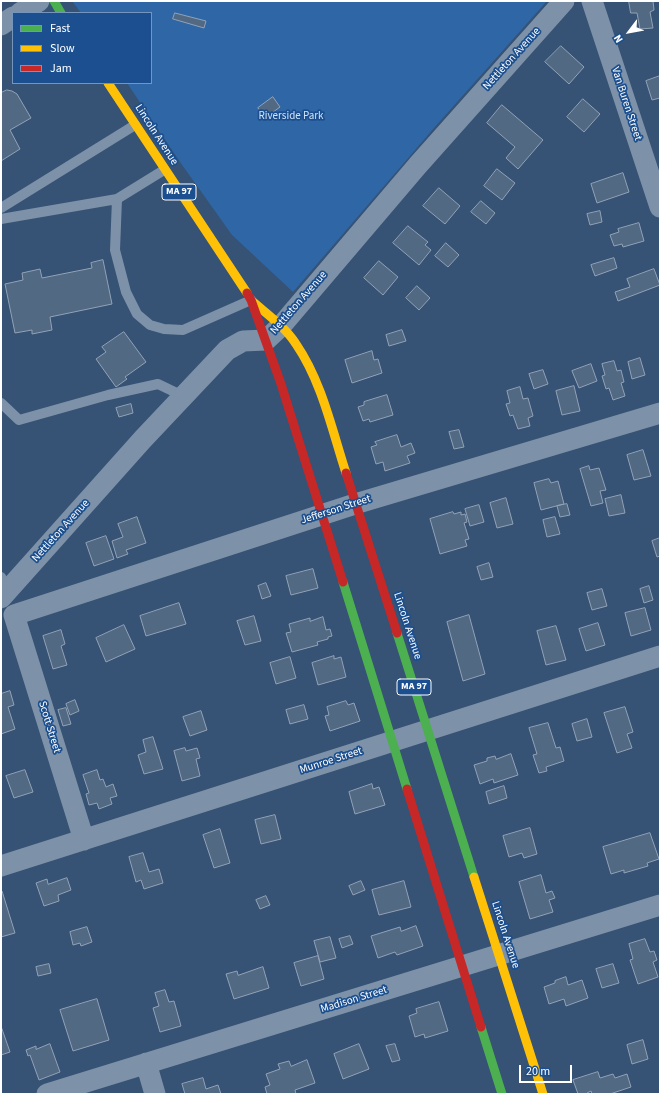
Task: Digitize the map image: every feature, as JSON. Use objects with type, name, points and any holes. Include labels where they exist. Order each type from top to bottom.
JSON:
[{"type":"main road","points":[[54,1],[61,12]]},
{"type":"main road","name":"Lincoln Avenue","points":[[109,84],[251,300],[266,340],[502,1094]]},
{"type":"main road","name":"Lincoln Avenue","points":[[251,300],[281,326],[296,343],[315,377],[543,1094]]},
{"type":"street","points":[[22,12],[39,1]]},
{"type":"street","name":"Nettleton Avenue","points":[[3,588],[227,350],[243,341],[266,340],[281,326],[418,165],[564,1]]},
{"type":"street","name":"Van Buren Street","points":[[592,1],[654,170],[660,207]]},
{"type":"street","points":[[1,25],[12,18]]},
{"type":"street","name":"Jefferson Street","points":[[14,615],[355,504],[660,413]]},
{"type":"street","name":"Scott Street","points":[[14,615],[84,840]]},
{"type":"street","name":"Munroe Street","points":[[1,866],[660,656]]},
{"type":"street","name":"Madison Street","points":[[47,1094],[660,905]]},
{"type":"street","points":[[146,1063],[155,1094]]},
{"type":"lane","points":[[1,208],[135,125]]},
{"type":"lane","points":[[1,219],[117,199],[164,170]]},
{"type":"lane","points":[[117,199],[115,250],[126,292],[137,314],[150,325],[164,329],[183,330],[251,300]]},
{"type":"lane","points":[[1,403],[19,420],[108,395],[158,384],[183,396]]},
{"type":"green space","name":"Riverside Park","points":[[72,1],[547,1],[434,128],[293,292],[232,235],[180,162],[128,84],[152,84],[152,12],[80,12]]},
{"type":"building","points":[[629,1],[653,1],[654,10],[650,12],[653,28],[640,29],[637,13],[631,13]]},
{"type":"building","points":[[175,13],[206,21],[204,28],[173,19]]},
{"type":"building","points":[[561,46],[584,67],[569,84],[545,62]]},
{"type":"building","points":[[660,76],[660,98],[652,100],[646,81]]},
{"type":"building","points":[[7,90],[17,94],[31,118],[10,130],[20,149],[1,161],[1,93]]},
{"type":"building","points":[[273,97],[280,107],[265,118],[258,108]]},
{"type":"building","points":[[583,99],[600,114],[584,132],[567,117]]},
{"type":"building","points":[[502,105],[543,140],[518,169],[506,158],[515,147],[487,123]]},
{"type":"building","points":[[497,169],[515,183],[502,200],[484,186]]},
{"type":"building","points":[[623,173],[629,192],[597,203],[591,184]]},
{"type":"building","points":[[439,188],[460,206],[445,224],[423,206]]},
{"type":"building","points":[[481,201],[495,213],[486,224],[471,212]]},
{"type":"building","points":[[600,211],[602,222],[590,225],[587,214]]},
{"type":"building","points":[[639,223],[644,241],[623,247],[622,244],[614,246],[610,235],[619,232],[618,229]]},
{"type":"building","points":[[408,226],[428,242],[425,245],[431,250],[419,265],[393,243]]},
{"type":"building","points":[[446,243],[459,255],[448,267],[435,256]]},
{"type":"building","points":[[614,258],[617,268],[595,276],[591,265]]},
{"type":"building","points":[[103,260],[112,304],[50,317],[52,330],[32,334],[32,330],[15,333],[5,284],[23,280],[22,273],[40,269],[42,278],[92,268],[91,263]]},
{"type":"building","points":[[379,261],[398,277],[383,295],[364,278]]},
{"type":"building","points":[[654,269],[660,285],[618,301],[615,292],[630,287],[627,279]]},
{"type":"building","points":[[417,286],[430,298],[419,310],[406,298]]},
{"type":"building","points":[[402,330],[406,341],[389,346],[386,335]]},
{"type":"building","points":[[124,332],[146,362],[125,377],[127,379],[116,387],[96,359],[106,352],[102,347]]},
{"type":"building","points":[[372,351],[374,360],[378,359],[382,373],[352,383],[345,360]]},
{"type":"building","points":[[640,358],[645,375],[632,379],[628,362]]},
{"type":"building","points":[[614,361],[617,371],[621,370],[624,382],[621,383],[625,396],[613,400],[609,388],[606,389],[602,376],[605,375],[602,364]]},
{"type":"building","points":[[591,364],[597,381],[579,388],[572,371]]},
{"type":"building","points":[[543,370],[548,384],[534,389],[529,374]]},
{"type":"building","points":[[574,386],[580,411],[562,415],[556,391]]},
{"type":"building","points":[[520,387],[523,399],[528,398],[533,416],[528,418],[530,426],[518,429],[513,415],[510,416],[506,404],[510,403],[507,391]]},
{"type":"building","points":[[387,395],[393,415],[370,422],[369,419],[363,421],[358,407],[364,405],[364,402]]},
{"type":"building","points":[[131,404],[133,413],[119,417],[116,408]]},
{"type":"building","points":[[459,430],[464,447],[454,449],[449,432]]},
{"type":"building","points":[[397,435],[401,447],[411,443],[415,453],[407,456],[410,463],[385,471],[383,462],[376,464],[371,447],[377,445],[375,442]]},
{"type":"building","points":[[643,450],[651,476],[634,480],[627,455]]},
{"type":"building","points":[[589,466],[590,470],[599,468],[606,490],[600,491],[603,503],[591,506],[580,469]]},
{"type":"building","points":[[549,479],[551,483],[558,481],[564,504],[541,510],[534,483]]},
{"type":"building","points":[[621,495],[625,513],[609,516],[605,499]]},
{"type":"building","points":[[506,498],[513,524],[497,528],[490,503]]},
{"type":"building","points":[[567,504],[570,515],[560,517],[557,506]]},
{"type":"building","points":[[479,505],[484,522],[470,526],[465,509]]},
{"type":"building","points":[[453,512],[454,514],[461,512],[461,515],[465,514],[467,522],[464,523],[469,539],[465,540],[467,546],[440,554],[430,519]]},
{"type":"building","points":[[137,517],[146,543],[126,550],[128,554],[117,558],[112,541],[123,537],[118,524]]},
{"type":"building","points":[[555,517],[560,534],[547,537],[543,520]]},
{"type":"building","points":[[106,536],[114,559],[94,566],[86,543]]},
{"type":"building","points":[[660,538],[660,556],[657,557],[652,541]]},
{"type":"building","points":[[489,563],[493,577],[481,580],[477,567]]},
{"type":"building","points":[[313,569],[318,588],[291,595],[286,576]]},
{"type":"building","points":[[266,583],[271,596],[262,599],[258,586]]},
{"type":"building","points":[[649,586],[653,600],[644,603],[640,589]]},
{"type":"building","points":[[602,589],[607,606],[592,610],[587,593]]},
{"type":"building","points":[[179,603],[186,624],[146,636],[140,616]]},
{"type":"building","points":[[645,608],[651,630],[631,636],[625,613]]},
{"type":"building","points":[[469,615],[485,674],[463,681],[447,622]]},
{"type":"building","points":[[254,616],[261,641],[245,645],[237,621]]},
{"type":"building","points":[[323,617],[326,630],[330,629],[332,636],[328,637],[328,639],[317,642],[318,645],[292,652],[286,633],[291,632],[289,624],[310,618],[310,621]]},
{"type":"building","points":[[598,623],[605,645],[586,651],[579,629]]},
{"type":"building","points":[[124,625],[135,649],[106,662],[96,638]]},
{"type":"building","points":[[556,626],[566,660],[546,665],[537,631]]},
{"type":"building","points":[[61,630],[65,644],[61,646],[67,665],[53,669],[43,636]]},
{"type":"building","points":[[334,656],[334,659],[341,657],[346,677],[318,685],[312,663]]},
{"type":"building","points":[[290,657],[296,678],[276,684],[270,663]]},
{"type":"building","points":[[10,691],[14,705],[8,707],[15,729],[1,734],[1,694]]},
{"type":"building","points":[[75,700],[79,711],[70,715],[66,704]]},
{"type":"building","points":[[346,701],[348,705],[354,703],[360,721],[330,731],[325,716],[329,715],[327,707]]},
{"type":"building","points":[[304,705],[308,719],[290,724],[286,710]]},
{"type":"building","points":[[625,707],[633,732],[627,734],[632,748],[617,753],[604,713]]},
{"type":"building","points":[[66,708],[71,724],[63,726],[58,710]]},
{"type":"building","points":[[201,711],[207,730],[190,736],[183,717]]},
{"type":"building","points":[[587,719],[592,737],[577,741],[572,724]]},
{"type":"building","points":[[548,723],[556,748],[560,747],[564,761],[546,767],[547,771],[539,773],[533,755],[537,754],[529,728]]},
{"type":"building","points":[[153,737],[163,769],[144,774],[138,755],[146,752],[143,740]]},
{"type":"building","points":[[185,748],[186,751],[197,748],[200,758],[196,759],[200,776],[182,781],[174,751]]},
{"type":"building","points":[[511,754],[518,775],[494,783],[493,779],[480,784],[474,765],[487,761],[487,758],[495,756],[496,759]]},
{"type":"building","points":[[25,770],[33,792],[14,798],[6,776]]},
{"type":"building","points":[[97,770],[100,780],[103,779],[106,787],[113,784],[117,796],[110,798],[112,804],[99,809],[97,803],[89,805],[86,794],[89,793],[83,775]]},
{"type":"building","points":[[372,784],[373,789],[379,787],[385,805],[355,814],[349,792]]},
{"type":"building","points":[[504,786],[507,798],[489,804],[486,792]]},
{"type":"building","points":[[275,815],[281,839],[261,844],[255,820]]},
{"type":"building","points":[[530,828],[537,854],[524,858],[522,853],[509,857],[503,836]]},
{"type":"building","points":[[220,829],[230,863],[214,868],[203,835]]},
{"type":"building","points":[[650,833],[659,859],[647,863],[648,866],[624,873],[624,870],[611,874],[603,847]]},
{"type":"building","points":[[143,853],[149,872],[159,869],[163,883],[144,889],[141,880],[136,882],[129,857]]},
{"type":"building","points":[[541,875],[546,893],[552,891],[555,898],[549,900],[553,912],[530,919],[519,882]]},
{"type":"building","points":[[67,878],[71,890],[58,895],[59,901],[44,906],[36,883],[47,879],[48,884]]},
{"type":"building","points":[[361,881],[365,890],[353,895],[349,886]]},
{"type":"building","points":[[404,881],[411,907],[379,915],[372,890]]},
{"type":"building","points":[[1,891],[15,933],[1,937]]},
{"type":"building","points":[[266,896],[270,905],[260,909],[256,900]]},
{"type":"building","points":[[416,926],[423,946],[397,955],[395,952],[378,958],[371,936],[400,927],[401,931]]},
{"type":"building","points":[[87,927],[92,942],[81,946],[80,943],[73,945],[70,932]]},
{"type":"building","points":[[350,936],[353,944],[342,948],[339,939]]},
{"type":"building","points":[[330,937],[336,958],[320,962],[314,941]]},
{"type":"building","points":[[645,939],[650,952],[654,951],[657,960],[653,962],[658,977],[638,984],[630,960],[633,959],[629,944]]},
{"type":"building","points":[[318,956],[324,979],[301,986],[294,963]]},
{"type":"building","points":[[49,964],[51,973],[38,976],[36,967]]},
{"type":"building","points":[[613,964],[619,983],[602,988],[596,969]]},
{"type":"building","points":[[263,967],[269,988],[234,999],[226,974],[237,971],[238,975]]},
{"type":"building","points":[[566,977],[568,985],[582,980],[588,998],[566,1006],[564,999],[549,1004],[544,987]]},
{"type":"building","points":[[165,990],[169,1002],[174,1001],[181,1026],[160,1032],[153,1008],[159,1006],[155,993]]},
{"type":"building","points":[[97,999],[109,1040],[73,1051],[60,1010]]},
{"type":"building","points":[[439,1002],[448,1031],[425,1038],[424,1034],[415,1037],[409,1016],[417,1013],[416,1009]]},
{"type":"building","points":[[2,1029],[10,1052],[1,1055],[1,1030]]},
{"type":"building","points":[[643,1040],[648,1059],[632,1064],[627,1045]]},
{"type":"building","points":[[50,1044],[60,1072],[39,1080],[30,1055],[28,1056],[26,1050],[36,1046],[36,1049]]},
{"type":"building","points":[[359,1044],[369,1069],[343,1079],[334,1054]]},
{"type":"building","points":[[395,1044],[400,1060],[392,1062],[386,1046]]},
{"type":"building","points":[[307,1060],[315,1083],[295,1090],[296,1094],[267,1094],[265,1087],[270,1085],[266,1074],[280,1069],[278,1064],[289,1061],[291,1066]]},
{"type":"building","points":[[598,1072],[600,1078],[613,1074],[615,1078],[627,1074],[631,1087],[610,1094],[592,1094],[591,1091],[587,1094],[578,1094],[573,1080]]},
{"type":"building","points":[[203,1078],[206,1089],[218,1085],[221,1094],[185,1094],[182,1084]]},
{"type":"traffic: fast","points":[[54,1],[60,12]]},
{"type":"traffic: fast","points":[[343,582],[407,789]]},
{"type":"traffic: fast","points":[[397,633],[474,877]]},
{"type":"traffic: fast","points":[[481,1027],[502,1094]]},
{"type":"traffic: slow","points":[[109,84],[247,293]]},
{"type":"traffic: slow","points":[[252,301],[287,332],[305,359],[320,390],[346,473]]},
{"type":"traffic: slow","points":[[474,877],[543,1094]]},
{"type":"traffic: jam","points":[[247,293],[251,300],[281,384],[343,582]]},
{"type":"traffic: jam","points":[[346,473],[397,633]]},
{"type":"traffic: jam","points":[[407,789],[481,1027]]}]
